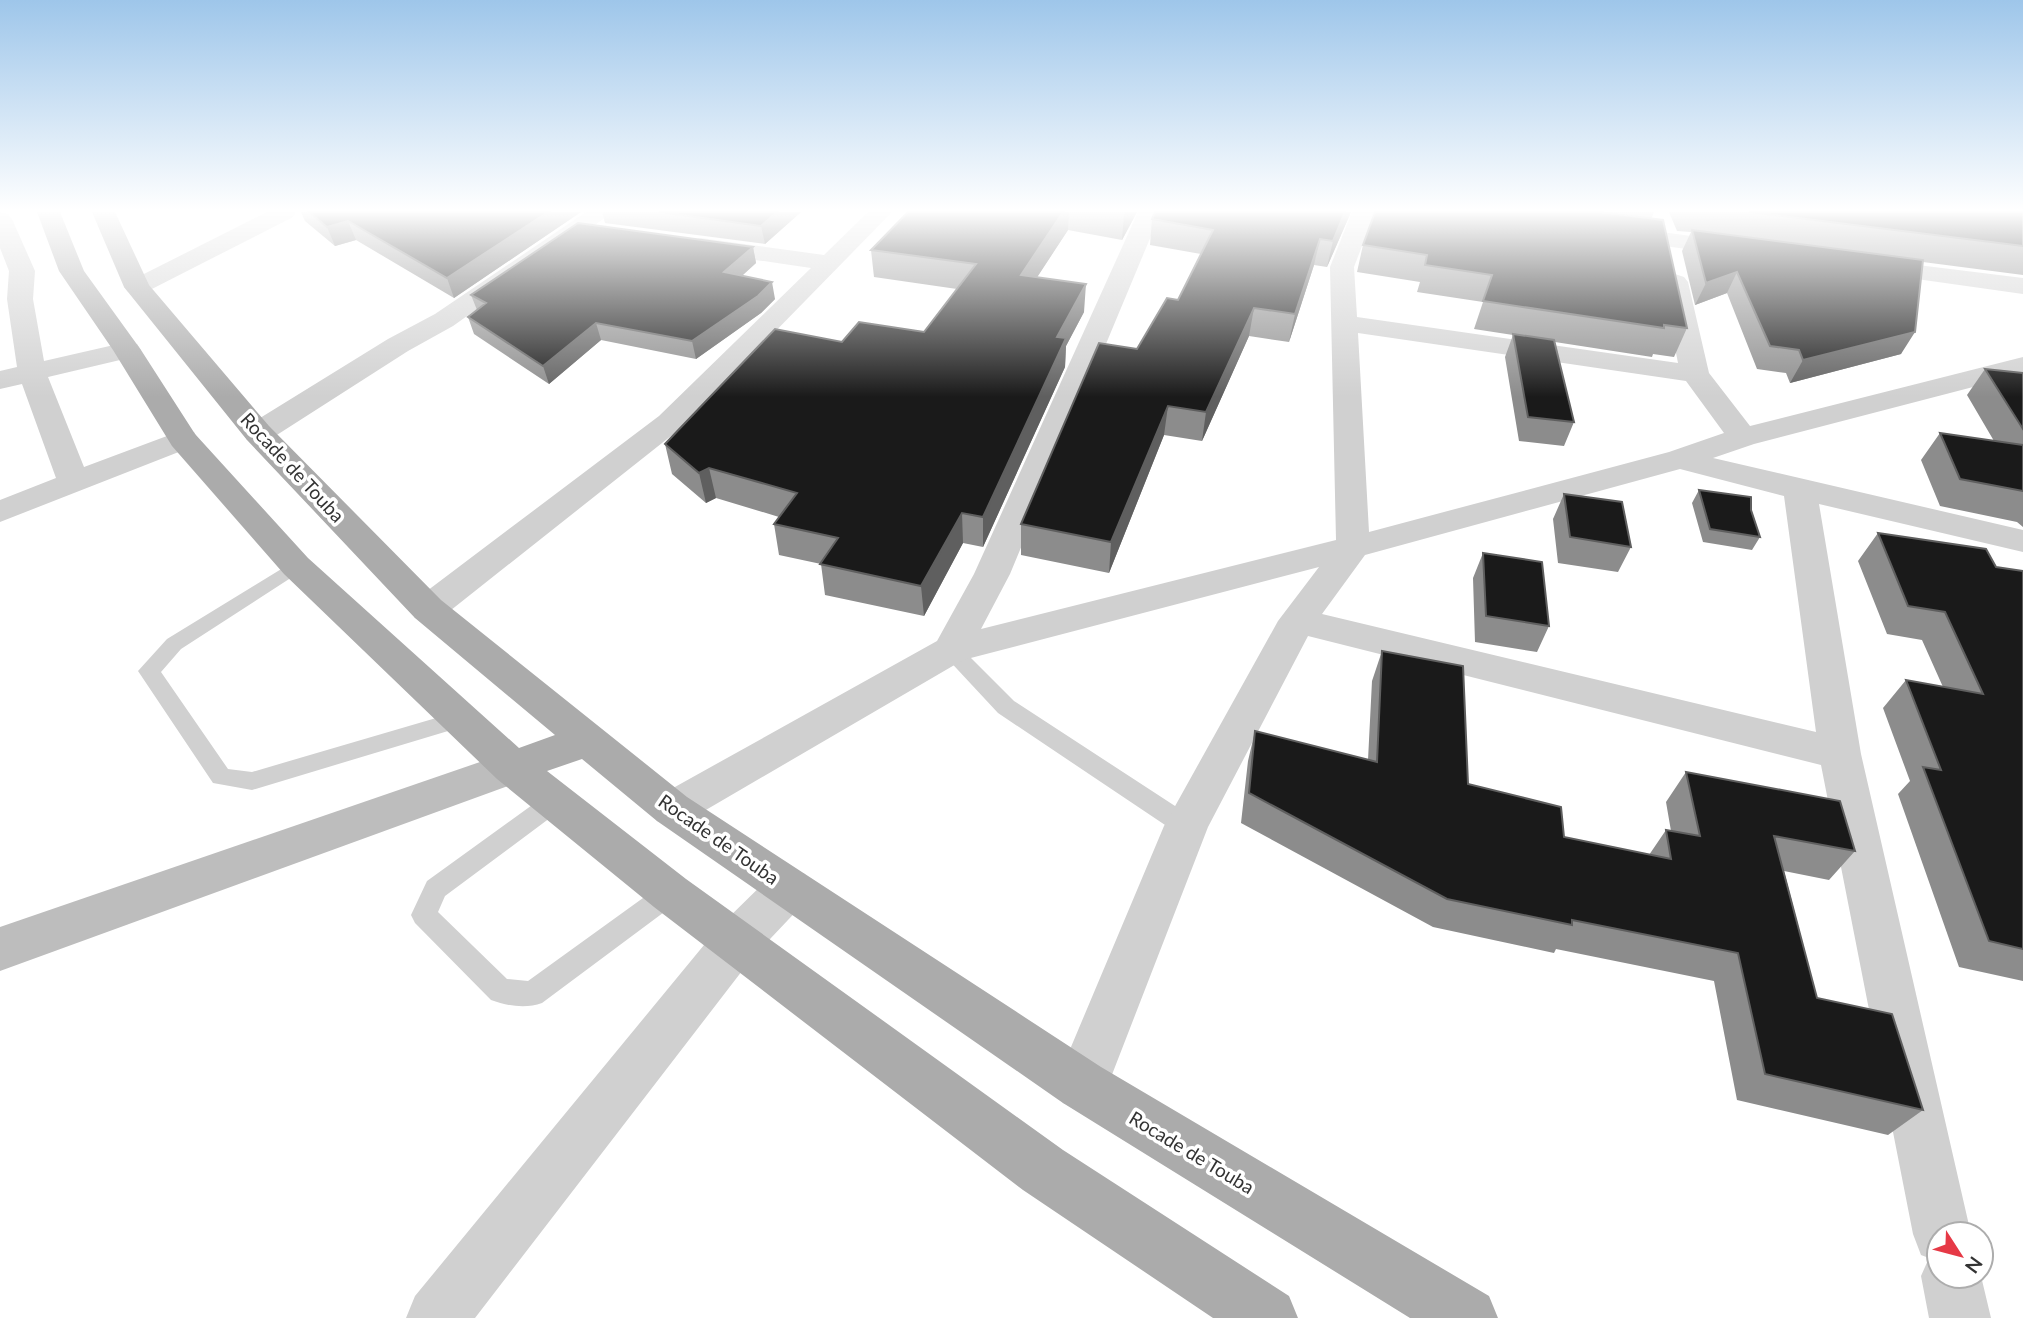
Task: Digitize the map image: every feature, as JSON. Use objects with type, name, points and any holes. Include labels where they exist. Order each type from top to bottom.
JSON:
[{"type":"main road","points":[[74,274],[127,350],[183,439],[296,566],[512,768],[735,943],[1043,1170],[1267,1318]]},
{"type":"main road","name":"Rocade de Touba","points":[[131,274],[137,286],[258,433],[428,609],[672,809],[1082,1085],[1466,1318]]},
{"type":"main road","points":[[0,949],[588,740]]},
{"type":"street","points":[[22,274],[20,299],[32,373],[73,481]]},
{"type":"street","points":[[137,286],[162,274]]},
{"type":"street","points":[[258,433],[398,345],[444,320],[512,274]]},
{"type":"street","points":[[428,609],[670,422],[819,274]]},
{"type":"street","points":[[951,650],[992,574],[1123,274]]},
{"type":"street","points":[[1082,1085],[1186,826],[1297,621],[1353,547],[1342,274]]},
{"type":"street","points":[[1673,274],[1695,374],[1743,437]]},
{"type":"street","points":[[1926,274],[2023,286]]},
{"type":"street","points":[[1345,323],[1695,374]]},
{"type":"street","points":[[0,380],[127,350]]},
{"type":"street","points":[[672,809],[951,650],[1353,547],[1680,459],[1743,437],[2015,380]]},
{"type":"street","points":[[0,512],[183,439]]},
{"type":"street","points":[[1680,459],[1800,490],[2023,541]]},
{"type":"street","points":[[1800,490],[1840,754],[1939,1220]]},
{"type":"street","points":[[1297,621],[1840,754]]},
{"type":"street","points":[[437,1318],[735,943],[789,888]]},
{"type":"street","points":[[1954,1290],[1960,1318]]},
{"type":"lane","points":[[296,566],[174,644],[149,671],[221,777],[252,781],[460,719]]},
{"type":"lane","points":[[951,650],[1006,707],[1186,826]]},
{"type":"lane","points":[[554,802],[436,889],[424,915],[501,991],[532,994],[670,893]]},
{"type":"building","points":[[439,274],[454,274],[447,278]]},
{"type":"building","points":[[503,274],[731,274],[772,282],[758,296],[692,341],[596,323],[543,366],[468,317],[486,303],[471,295]]},
{"type":"building","points":[[969,274],[1022,274],[1086,284],[1057,337],[1066,338],[983,517],[962,513],[921,586],[820,564],[838,538],[774,524],[797,493],[709,468],[699,473],[665,444],[775,329],[842,342],[859,322],[924,332]]},
{"type":"building","points":[[1191,274],[1308,274],[1295,314],[1254,308],[1206,412],[1168,406],[1111,542],[1021,524],[1099,343],[1137,349],[1167,298],[1178,300]]},
{"type":"building","points":[[1482,274],[1675,274],[1687,328],[1664,325],[1664,328],[1483,301],[1492,275]]},
{"type":"building","points":[[1703,274],[1733,274],[1706,283]]},
{"type":"building","points":[[1738,274],[1921,274],[1915,332],[1803,360],[1799,350],[1770,346]]},
{"type":"building","points":[[1513,334],[1554,340],[1574,422],[1528,417]]},
{"type":"building","points":[[1985,369],[2023,373],[2023,429]]},
{"type":"building","points":[[1940,433],[2023,445],[2023,491],[1960,479]]},
{"type":"building","points":[[1699,490],[1751,497],[1751,510],[1760,537],[1710,529]]},
{"type":"building","points":[[1564,494],[1622,502],[1631,547],[1570,537]]},
{"type":"building","points":[[1878,533],[1986,549],[1996,567],[2023,571],[2023,949],[1989,941],[1923,767],[1941,770],[1906,680],[1983,694],[1945,612],[1908,606]]},
{"type":"building","points":[[1483,553],[1542,562],[1549,626],[1486,616]]},
{"type":"building","points":[[1382,651],[1463,666],[1468,784],[1561,807],[1564,837],[1671,859],[1666,830],[1700,836],[1686,772],[1840,801],[1855,851],[1774,836],[1817,998],[1892,1014],[1923,1110],[1765,1074],[1738,953],[1572,920],[1572,925],[1447,899],[1249,793],[1255,731],[1377,762]]}]
